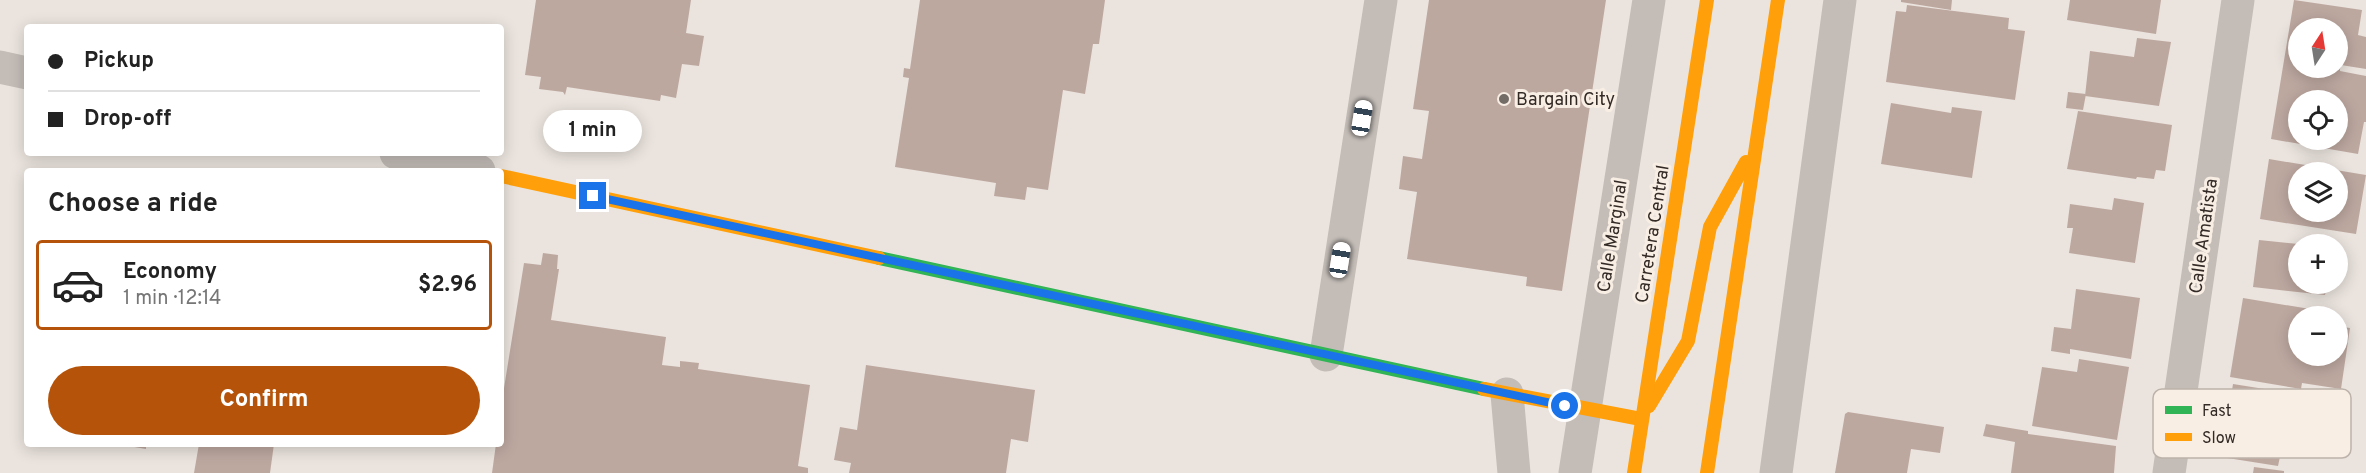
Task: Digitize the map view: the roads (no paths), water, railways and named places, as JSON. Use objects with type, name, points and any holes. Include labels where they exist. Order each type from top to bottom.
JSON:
[{"type":"main road","name":"Carretera Central","points":[[1634,473],[1707,0]]},
{"type":"main road","points":[[1707,473],[1778,0]]},
{"type":"main road","points":[[1649,452],[1641,419],[1688,341],[1710,227],[1757,142]]},
{"type":"main road","points":[[504,177],[1507,394],[1641,419]]},
{"type":"street","points":[[1326,355],[1381,0]]},
{"type":"street","name":"Calle Marginal","points":[[1575,473],[1649,0]]},
{"type":"street","points":[[1776,473],[1840,0]]},
{"type":"street","name":"Calle Amatista","points":[[2181,389],[2238,0]]},
{"type":"street","points":[[0,67],[24,72]]},
{"type":"street","points":[[410,156],[465,168]]},
{"type":"street","points":[[1507,394],[1514,473]]},
{"type":"street","name":"Calle Amatista","points":[[2169,473],[2171,458]]},
{"type":"place","name":"Bargain City","points":[[1504,99]]}]
